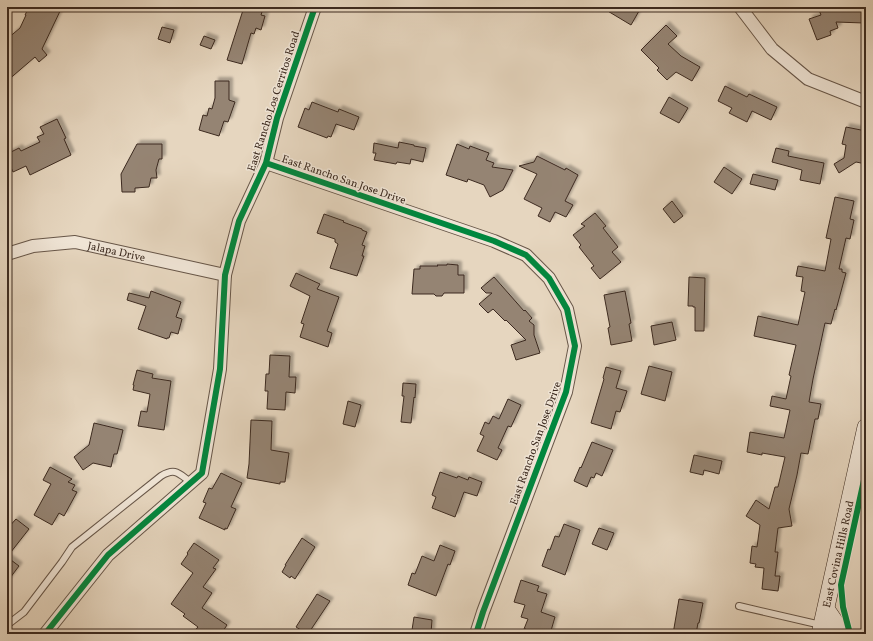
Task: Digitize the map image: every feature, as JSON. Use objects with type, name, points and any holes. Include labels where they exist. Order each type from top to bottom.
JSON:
[{"type":"street","name":"East Rancho Los Cerritos Road","points":[[45,634],[108,555],[202,473],[220,369],[225,276],[239,221],[266,164],[277,118],[315,7]]},
{"type":"street","points":[[740,7],[772,49],[808,78],[866,102]]},
{"type":"street","name":"East Rancho San Jose Drive","points":[[266,164],[494,241],[526,255],[549,278],[567,309],[575,346],[566,392],[476,634]]},
{"type":"street","name":"Jalapa Drive","points":[[7,254],[33,246],[75,242],[225,276]]},
{"type":"street","name":"East Covina Hills Road","points":[[821,630],[866,427]]},
{"type":"street","points":[[826,608],[843,634]]},
{"type":"lane","points":[[7,625],[24,612],[72,547],[161,476],[169,471],[177,472],[192,483]]},
{"type":"lane","points":[[739,606],[821,630]]},
{"type":"building","points":[[29,7],[62,7],[42,49],[47,55],[39,62],[35,57],[7,81],[7,39],[20,28]]},
{"type":"building","points":[[244,7],[258,7],[263,9],[261,15],[265,16],[261,30],[256,28],[254,34],[251,33],[242,64],[227,60]]},
{"type":"building","points":[[601,7],[633,7],[639,11],[631,25]]},
{"type":"building","points":[[828,7],[865,7],[864,23],[836,22],[838,28],[830,31],[831,35],[817,40],[809,19],[821,15],[819,10]]},
{"type":"building","points":[[666,25],[677,36],[668,44],[681,56],[700,67],[692,81],[676,72],[667,80],[657,70],[659,68],[641,50]]},
{"type":"building","points":[[162,27],[174,30],[170,43],[158,39]]},
{"type":"building","points":[[204,36],[215,40],[211,49],[200,45]]},
{"type":"building","points":[[215,81],[229,81],[229,100],[235,102],[228,122],[224,121],[219,136],[199,130],[203,115],[207,116],[209,108],[212,109],[215,98]]},
{"type":"building","points":[[725,86],[747,97],[749,94],[777,107],[771,120],[752,111],[747,122],[729,113],[732,108],[718,101]]},
{"type":"building","points":[[669,97],[688,108],[679,123],[660,113]]},
{"type":"building","points":[[312,102],[338,112],[339,109],[359,117],[354,130],[336,124],[331,137],[328,136],[327,138],[298,127],[305,108],[309,110]]},
{"type":"building","points":[[57,119],[66,138],[64,139],[71,155],[30,175],[26,166],[13,172],[7,158],[7,154],[19,148],[21,151],[40,142],[37,137],[44,134],[40,127]]},
{"type":"building","points":[[846,127],[866,131],[866,164],[856,162],[839,173],[834,164],[844,158],[846,145],[842,144]]},
{"type":"building","points":[[399,142],[426,148],[423,162],[411,159],[410,164],[397,162],[396,164],[374,160],[376,153],[373,153],[374,143],[398,148]]},
{"type":"building","points":[[137,144],[162,144],[162,159],[159,159],[156,170],[157,178],[151,178],[149,187],[135,188],[135,192],[122,192],[121,174]]},
{"type":"building","points":[[457,144],[469,149],[470,146],[489,153],[486,160],[494,163],[492,167],[513,170],[503,190],[490,197],[484,185],[468,179],[467,182],[446,175]]},
{"type":"building","points":[[776,148],[789,151],[788,156],[824,163],[820,184],[800,180],[802,170],[772,162]]},
{"type":"building","points":[[537,156],[565,170],[566,168],[578,175],[565,201],[573,205],[566,217],[555,212],[550,222],[538,216],[542,208],[524,199],[537,174],[519,166],[534,162]]},
{"type":"building","points":[[724,167],[742,179],[732,194],[714,182]]},
{"type":"building","points":[[753,174],[778,180],[775,190],[750,184]]},
{"type":"building","points":[[835,197],[854,201],[850,219],[854,220],[850,239],[846,238],[839,269],[842,269],[842,272],[846,273],[831,324],[825,323],[813,379],[809,402],[821,404],[818,419],[815,419],[808,454],[801,453],[789,509],[792,526],[778,528],[775,552],[778,552],[775,576],[780,576],[778,591],[762,589],[764,568],[755,567],[756,564],[750,563],[752,546],[757,547],[760,525],[746,516],[756,500],[769,509],[775,487],[778,487],[785,457],[747,452],[750,432],[784,438],[790,410],[770,406],[772,396],[786,399],[791,376],[789,375],[796,345],[754,336],[758,316],[798,325],[805,292],[801,291],[803,277],[796,276],[798,266],[825,271],[831,239],[826,238]]},
{"type":"building","points":[[672,201],[683,216],[674,223],[663,209]]},
{"type":"building","points":[[595,213],[606,226],[603,228],[618,247],[612,252],[621,262],[600,279],[591,268],[594,266],[579,247],[581,245],[573,235],[585,226],[581,224]]},
{"type":"building","points":[[324,214],[344,221],[343,222],[367,232],[362,245],[365,246],[362,256],[364,256],[357,276],[330,268],[338,244],[335,242],[335,239],[317,233]]},
{"type":"building","points":[[437,265],[458,265],[458,275],[464,275],[464,293],[444,293],[442,296],[436,296],[434,294],[412,294],[414,269],[420,269],[420,266],[438,266]]},
{"type":"building","points":[[296,273],[320,284],[317,289],[339,297],[327,331],[332,333],[328,347],[300,337],[304,324],[301,323],[310,296],[290,286]]},
{"type":"building","points":[[494,277],[532,318],[529,321],[534,325],[534,335],[540,353],[516,360],[511,345],[526,340],[493,309],[488,313],[479,304],[492,293],[486,293],[481,288]]},
{"type":"building","points":[[689,277],[705,278],[704,331],[695,331],[695,307],[688,306]]},
{"type":"building","points":[[151,291],[181,302],[176,317],[182,319],[178,334],[171,332],[169,338],[167,339],[138,329],[146,306],[127,300],[129,293],[149,298]]},
{"type":"building","points":[[625,291],[631,323],[629,324],[632,341],[611,345],[608,328],[610,327],[604,295]]},
{"type":"building","points":[[672,322],[676,340],[654,345],[651,326]]},
{"type":"building","points":[[270,355],[290,356],[289,377],[296,377],[295,393],[286,392],[285,410],[267,409],[268,391],[265,391],[266,374],[269,374]]},
{"type":"building","points":[[649,366],[672,372],[665,401],[641,394]]},
{"type":"building","points":[[606,367],[621,371],[616,388],[627,391],[620,412],[616,411],[611,429],[591,423]]},
{"type":"building","points":[[137,370],[153,374],[152,378],[171,381],[164,430],[138,426],[141,411],[147,412],[150,394],[133,390]]},
{"type":"building","points":[[403,383],[416,384],[411,423],[401,422],[404,396],[402,396]]},
{"type":"building","points":[[508,399],[521,405],[511,427],[508,426],[498,448],[502,450],[497,460],[477,451],[484,436],[480,434],[485,422],[489,424],[493,416],[499,419]]},
{"type":"building","points":[[348,401],[361,405],[355,427],[343,424]]},
{"type":"building","points":[[251,420],[272,421],[271,450],[289,453],[285,482],[280,482],[280,484],[247,478]]},
{"type":"building","points":[[94,423],[123,430],[117,454],[114,454],[111,467],[93,463],[83,470],[74,457],[89,445]]},
{"type":"building","points":[[592,442],[613,450],[602,476],[596,473],[594,478],[591,477],[587,487],[574,481]]},
{"type":"building","points":[[694,455],[722,461],[719,474],[704,470],[703,475],[690,472]]},
{"type":"building","points":[[50,467],[72,479],[68,482],[75,485],[72,490],[77,492],[64,516],[59,513],[52,525],[34,515],[51,484],[43,480]]},
{"type":"building","points":[[440,472],[457,478],[458,476],[468,480],[469,477],[482,482],[477,496],[464,492],[455,517],[432,508],[436,497],[432,495]]},
{"type":"building","points":[[221,473],[242,483],[231,507],[236,509],[227,529],[225,528],[225,530],[199,518],[206,503],[203,502],[209,488],[212,489]]},
{"type":"building","points":[[16,519],[29,529],[7,557],[7,529]]},
{"type":"building","points":[[564,524],[580,530],[565,575],[542,566],[548,549],[550,550],[555,536],[559,537]]},
{"type":"building","points":[[599,528],[614,533],[607,550],[592,544]]},
{"type":"building","points":[[302,538],[315,547],[295,579],[291,576],[290,578],[282,572]]},
{"type":"building","points":[[194,543],[219,560],[213,568],[216,569],[203,587],[212,593],[202,608],[227,625],[221,634],[192,634],[198,627],[183,616],[185,614],[171,604],[193,573],[181,564]]},
{"type":"building","points":[[440,545],[455,551],[450,565],[448,564],[436,596],[408,585],[412,573],[415,574],[422,556],[434,561]]},
{"type":"building","points":[[7,557],[19,566],[7,582]]},
{"type":"building","points":[[521,580],[539,586],[537,591],[547,594],[541,612],[555,617],[550,634],[524,634],[526,629],[524,629],[528,619],[521,617],[525,605],[514,602]]},
{"type":"building","points":[[317,594],[330,601],[307,634],[296,627]]},
{"type":"building","points":[[679,599],[703,603],[696,634],[673,634]]},
{"type":"building","points":[[414,617],[432,620],[431,633],[412,630]]},
{"type":"cycle path","points":[[45,634],[108,555],[202,473],[220,369],[225,275],[239,221],[266,163],[277,118],[315,7]]},
{"type":"cycle path","points":[[266,163],[494,241],[526,255],[549,278],[567,309],[575,346],[566,392],[476,634]]},
{"type":"cycle path","points":[[852,634],[849,630],[843,607],[841,585],[866,471]]}]
